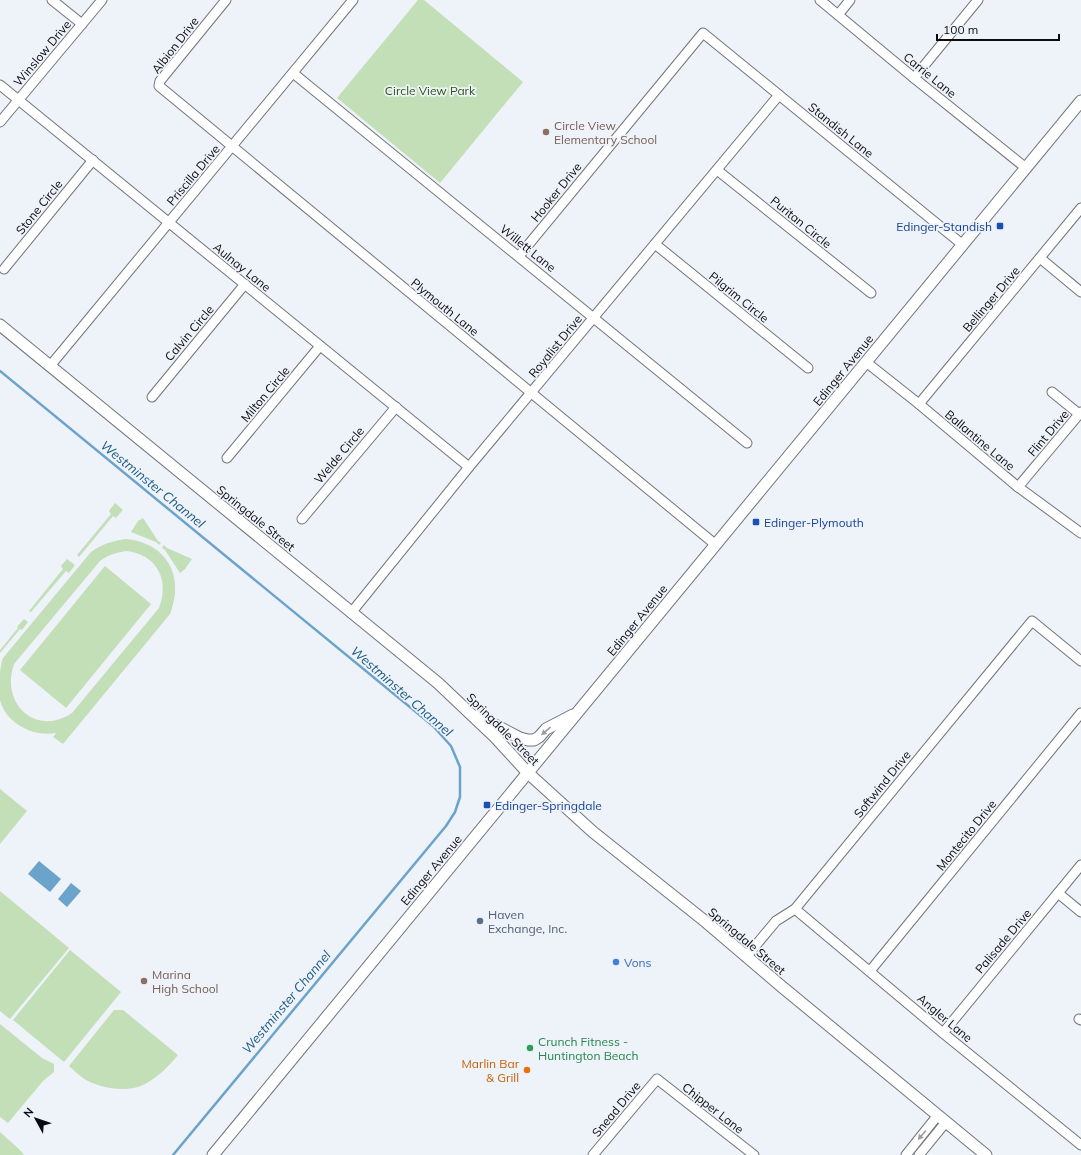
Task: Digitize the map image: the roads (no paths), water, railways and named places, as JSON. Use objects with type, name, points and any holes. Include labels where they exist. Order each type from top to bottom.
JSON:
[{"type":"main road","name":"Edinger Avenue","points":[[212,1155],[528,774],[1081,101]]},
{"type":"main road","name":"Springdale Street","points":[[0,325],[438,683],[495,737],[528,774],[593,832],[706,922],[746,957],[986,1155]]},
{"type":"main road","points":[[468,710],[520,738],[528,740],[534,740],[546,729],[579,712]]},
{"type":"street","points":[[52,0],[82,24]]},
{"type":"street","name":"Winslow Drive","points":[[0,122],[102,0]]},
{"type":"street","name":"Albion Drive","points":[[159,86],[160,81],[226,0]]},
{"type":"street","name":"Priscilla Drive","points":[[50,366],[353,0]]},
{"type":"street","name":"Carrie Lane","points":[[820,0],[1026,168]]},
{"type":"street","points":[[838,14],[850,0]]},
{"type":"street","points":[[914,78],[978,0]]},
{"type":"street","name":"Standish Lane","points":[[703,33],[963,245]]},
{"type":"street","name":"Hooker Drive","points":[[519,256],[703,33]]},
{"type":"street","name":"Willett Lane","points":[[293,73],[747,443]]},
{"type":"street","name":"Aulnay Lane","points":[[0,85],[469,467]]},
{"type":"street","name":"Plymouth Lane","points":[[159,86],[716,545]]},
{"type":"street","name":"Royalist Drive","points":[[351,613],[469,467],[779,95]]},
{"type":"street","name":"Stone Circle","points":[[4,269],[93,160]]},
{"type":"street","name":"Puritan Circle","points":[[717,170],[871,293]]},
{"type":"street","name":"Bellinger Drive","points":[[919,404],[1081,208]]},
{"type":"street","name":"Pilgrim Circle","points":[[655,244],[808,368]]},
{"type":"street","points":[[1040,258],[1081,292]]},
{"type":"street","name":"Calvin Circle","points":[[152,397],[245,284]]},
{"type":"street","name":"Milton Circle","points":[[228,458],[320,346]]},
{"type":"street","name":"Ballantine Lane","points":[[866,362],[919,404],[1018,487],[1081,533]]},
{"type":"street","points":[[1052,392],[1080,413]]},
{"type":"street","name":"Welde Circle","points":[[302,519],[396,407]]},
{"type":"street","name":"Flint Drive","points":[[1018,487],[1080,413]]},
{"type":"street","name":"Softwind Drive","points":[[746,957],[776,921],[795,909],[1032,621],[1081,661]]},
{"type":"street","name":"Montecito Drive","points":[[870,971],[1081,713]]},
{"type":"street","name":"Palisade Drive","points":[[943,1033],[1081,866]]},
{"type":"street","points":[[1058,893],[1081,912]]},
{"type":"street","name":"Angler Lane","points":[[795,909],[943,1033],[1081,1145]]},
{"type":"street","name":"Snead Drive","points":[[595,1154],[657,1080]]},
{"type":"street","name":"Chipper Lane","points":[[657,1080],[754,1155]]},
{"type":"street","points":[[906,1155],[942,1118]]},
{"type":"street","points":[[919,1155],[942,1118]]},
{"type":"water","points":[[39,861],[61,879],[50,892],[28,874]]},
{"type":"water","points":[[71,883],[81,891],[67,907],[58,899]]},
{"type":"waterway","name":"Westminster Channel","points":[[0,371],[433,726],[451,746],[460,767],[460,797],[455,812],[446,826],[173,1155]]},
{"type":"place","name":"Circle View Elementary School","points":[[546,132]]},
{"type":"place","name":"Edinger-Standish","points":[[1000,226]]},
{"type":"place","name":"Edinger-Plymouth","points":[[756,522]]},
{"type":"place","name":"Edinger-Springdale","points":[[487,805]]},
{"type":"place","name":"Haven Exchange, Inc.","points":[[480,921]]},
{"type":"place","name":"Vons","points":[[616,962]]},
{"type":"place","name":"Marina High School","points":[[144,981]]},
{"type":"place","name":"Crunch Fitness - Huntington Beach","points":[[530,1048]]},
{"type":"place","name":"Marlin Bar & Grill","points":[[527,1070]]},
{"type":"park label","name":"Circle View Park","points":[[430,90]]}]
